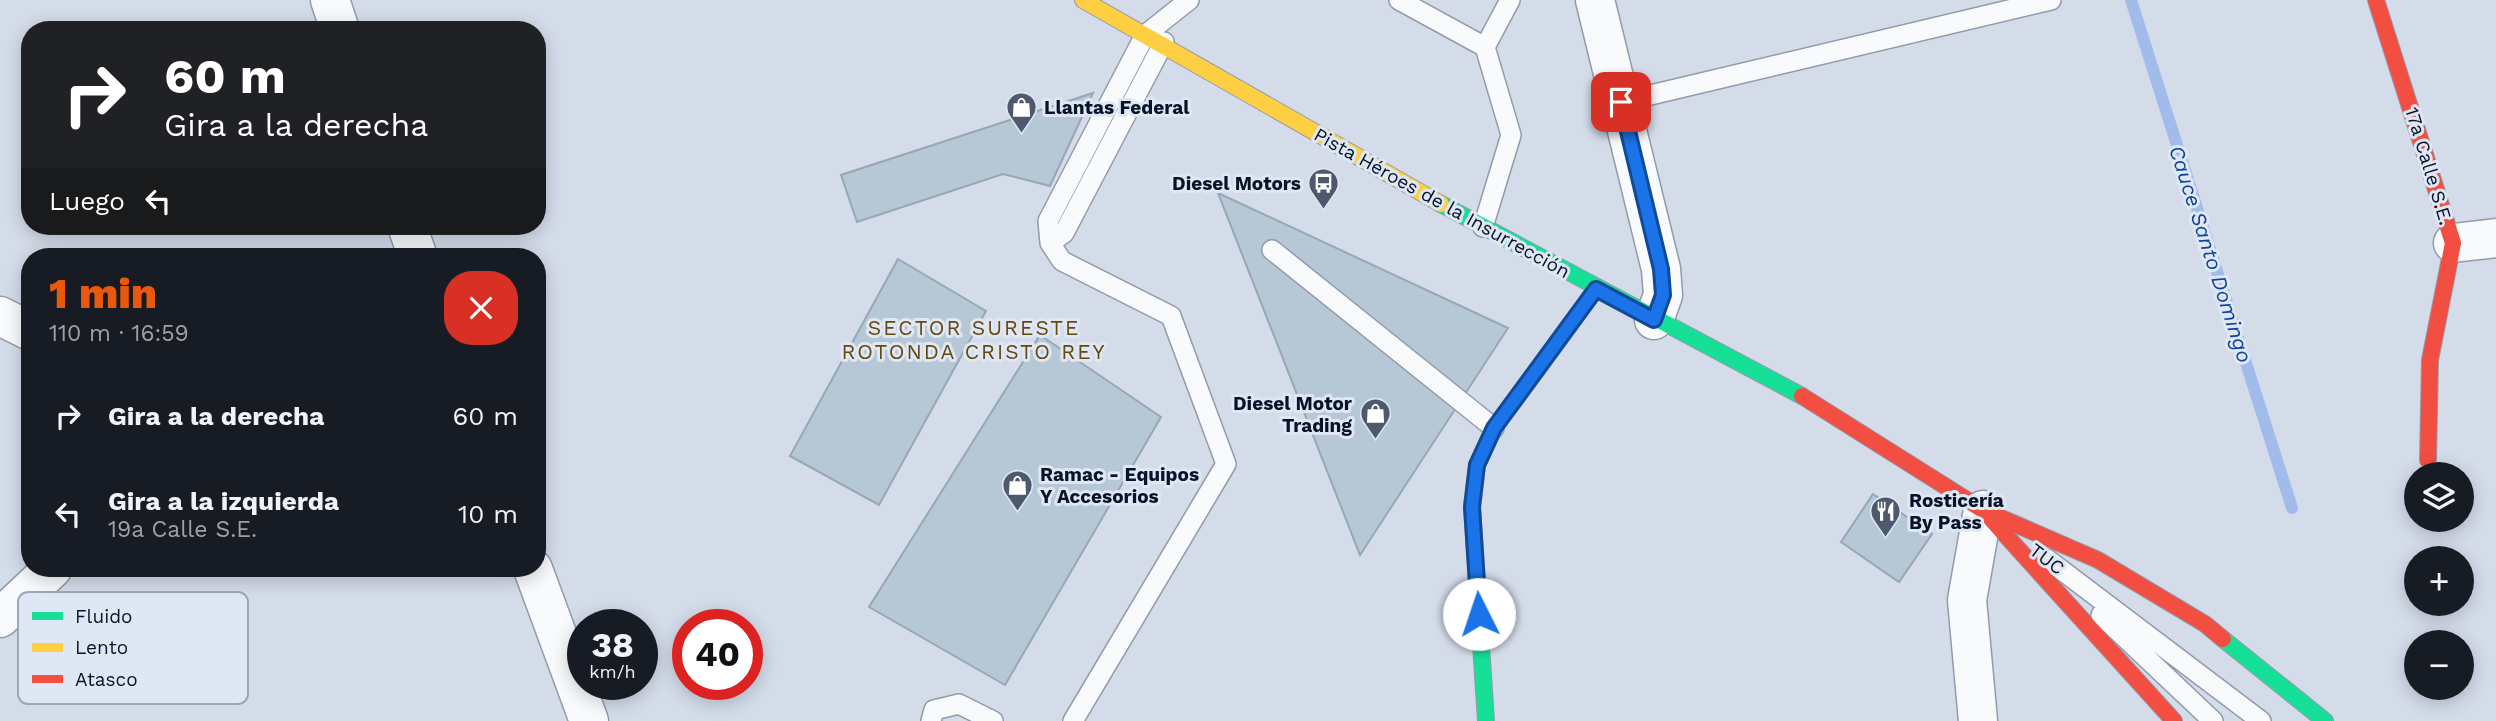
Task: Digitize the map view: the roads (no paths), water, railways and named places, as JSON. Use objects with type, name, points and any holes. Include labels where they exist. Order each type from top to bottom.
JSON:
[{"type":"main road","name":"Pista Héroes de la Insurrección","points":[[1083,0],[1596,289],[1765,374],[1852,425],[1983,510],[2098,560],[2205,624],[2325,721]]},
{"type":"main road","name":"17a Calle S.E.","points":[[2376,0],[2453,243],[2430,360],[2428,460]]},
{"type":"main road","points":[[1486,721],[1472,507],[1477,465],[1494,428],[1596,289]]},
{"type":"main road","name":"Pista Héroes de la Insurrección","points":[[1983,510],[2174,721]]},
{"type":"street","points":[[330,0],[337,21]]},
{"type":"street","points":[[1595,0],[1661,269],[1663,295],[1654,320]]},
{"type":"street","points":[[2453,243],[2496,238]]},
{"type":"street","points":[[0,316],[21,326]]},
{"type":"street","points":[[1978,721],[1967,600],[1983,510]]},
{"type":"street","points":[[28,592],[44,577]]},
{"type":"street","points":[[536,577],[589,721]]},
{"type":"street","points":[[0,618],[18,601]]},
{"type":"lane","points":[[1073,721],[1226,464],[1171,316],[1062,261],[1050,243],[1048,221],[1145,35],[1189,0]]},
{"type":"lane","points":[[1399,0],[1485,47]]},
{"type":"lane","points":[[1483,227],[1511,135],[1485,47],[1510,0]]},
{"type":"lane","points":[[1621,102],[2051,0]]},
{"type":"lane","points":[[1050,243],[1064,233],[1164,46],[1164,20]]},
{"type":"lane","points":[[1272,250],[1494,428]]},
{"type":"lane","name":"TUC","points":[[1983,510],[2213,721]]},
{"type":"lane","name":"TUC","points":[[1983,510],[2261,721]]},
{"type":"lane","points":[[931,721],[934,710],[959,704],[993,721]]},
{"type":"waterway","name":"Cauce Santo Domingo","points":[[2131,0],[2292,508]]},
{"type":"place","name":"Llantas Federal","points":[[1021,134]]},
{"type":"place","name":"Diesel Motors","points":[[1324,210]]},
{"type":"place","name":"Diesel Motor Trading","points":[[1375,441]]},
{"type":"place","name":"Ramac - Equipos Y Accesorios","points":[[1017,512]]},
{"type":"place","name":"Rosticería By Pass","points":[[1886,538]]},
{"type":"district","name":"SECTOR SURESTE ROTONDA CRISTO REY","points":[[974,339]]}]
